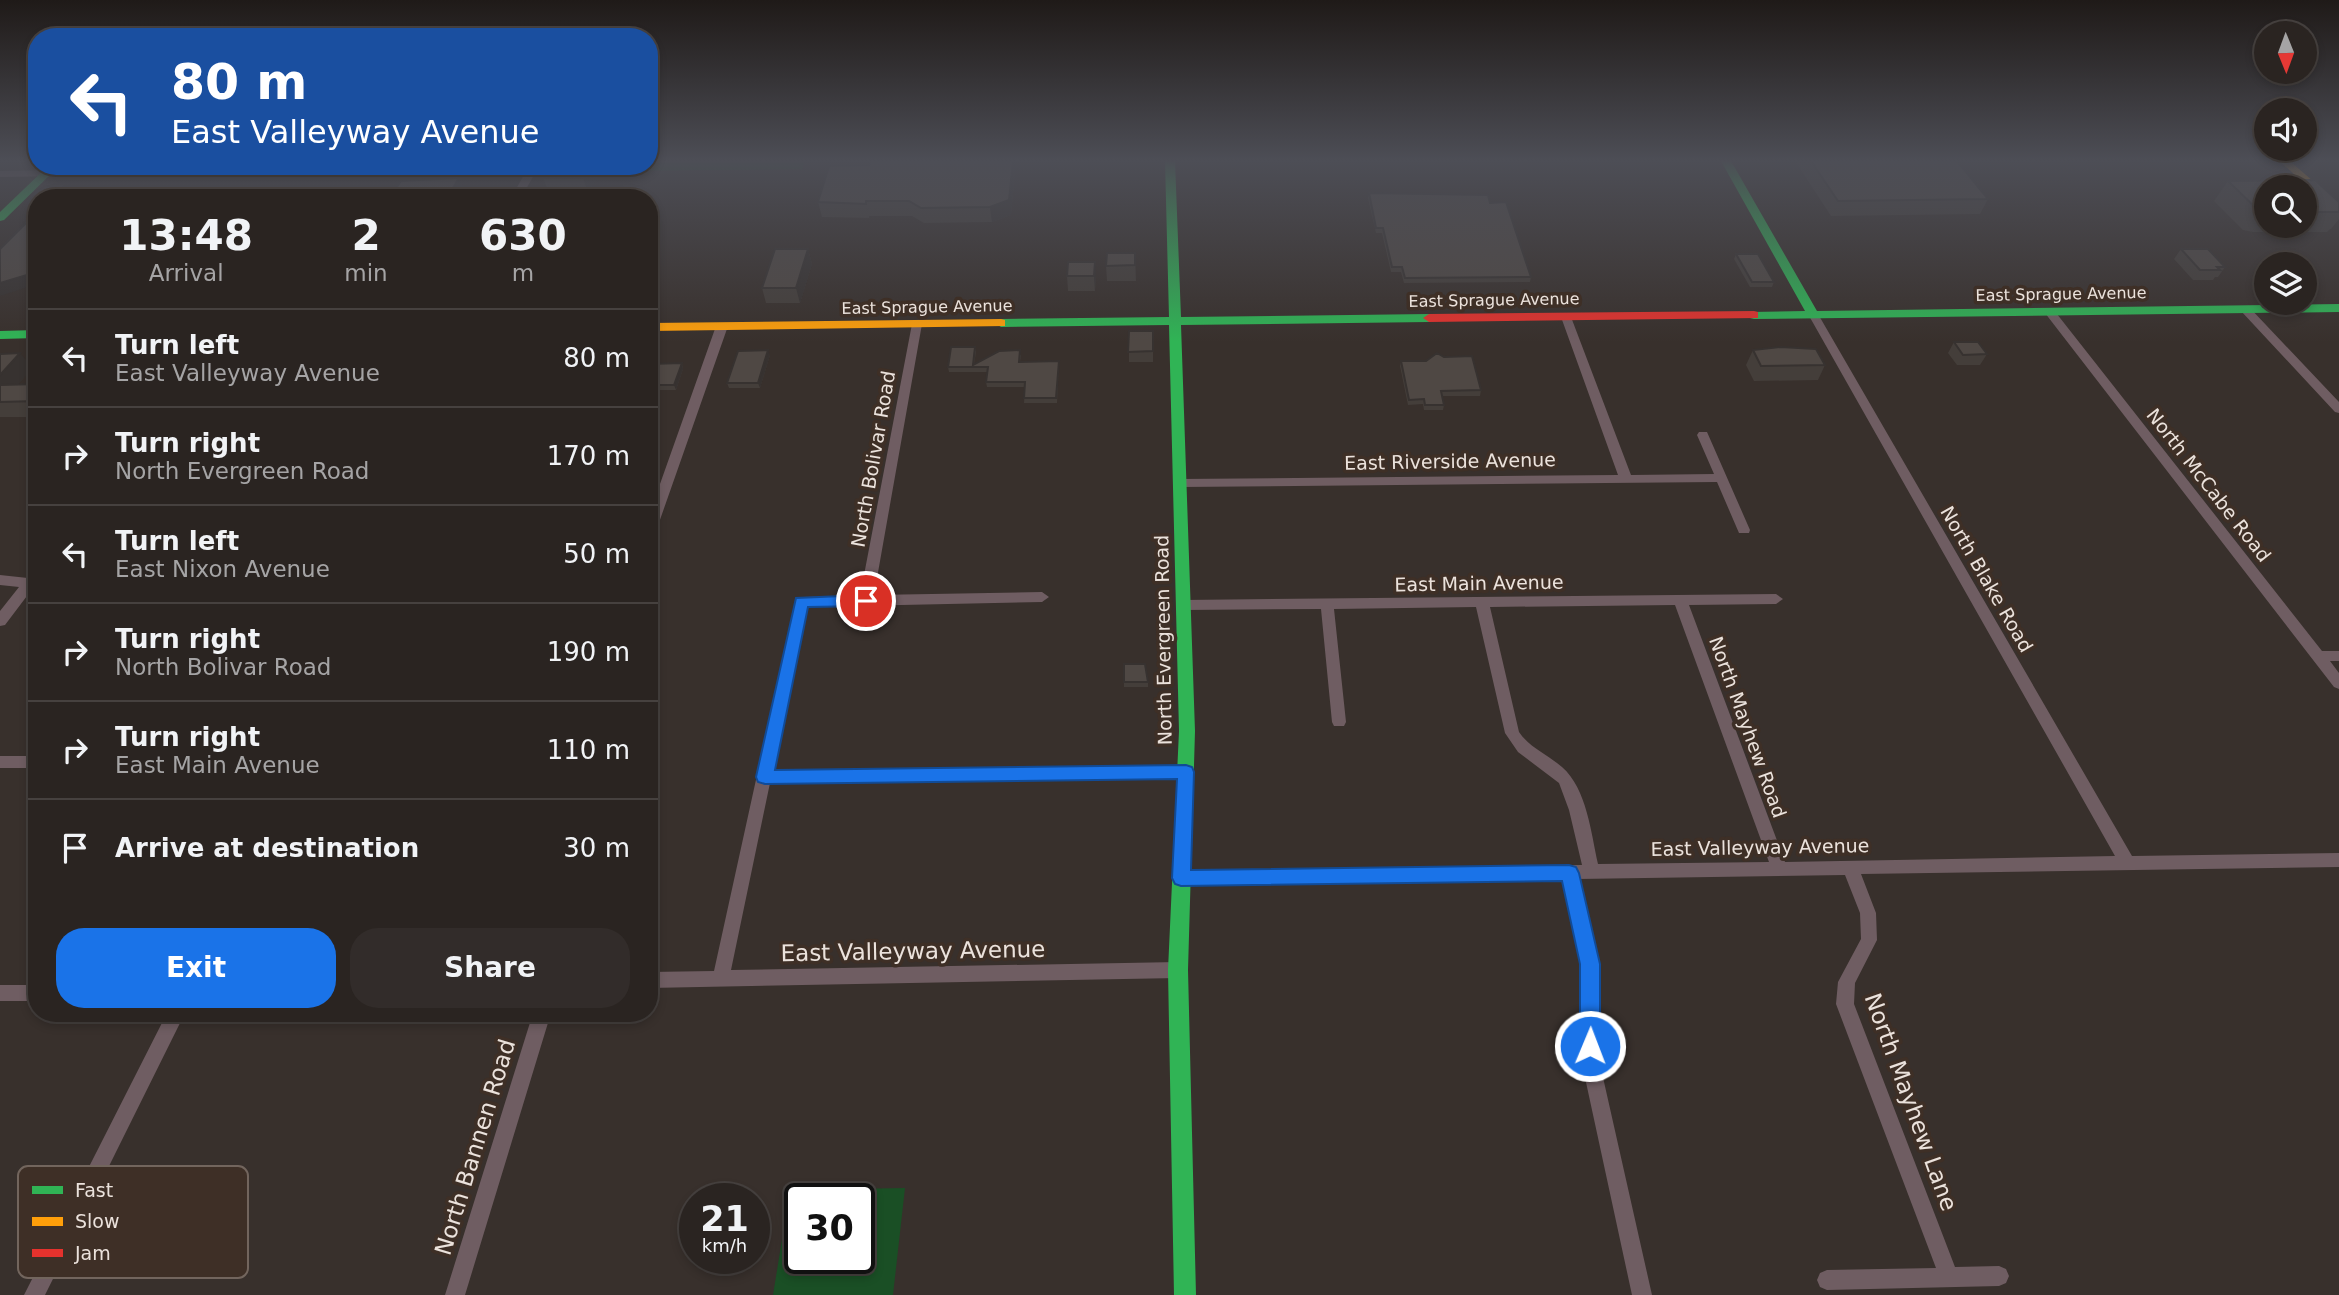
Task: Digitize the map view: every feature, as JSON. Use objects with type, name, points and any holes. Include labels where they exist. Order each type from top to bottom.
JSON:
[{"type":"main road","name":"North Evergreen Road","points":[[1172,221],[1186,772],[1178,970],[1185,1295]]},
{"type":"main road","points":[[1760,221],[1813,314]]},
{"type":"main road","name":"East Sprague Avenue","points":[[658,327],[2339,308]]},
{"type":"main road","points":[[0,335],[28,334]]},
{"type":"street","points":[[2245,309],[2339,409]]},
{"type":"street","name":"North McCabe Road","points":[[2049,311],[2339,682]]},
{"type":"street","name":"North Blake Road","points":[[1813,314],[2127,863]]},
{"type":"street","points":[[1566,317],[1626,479]]},
{"type":"street","name":"North Bolivar Road","points":[[866,601],[917,324]]},
{"type":"street","points":[[658,508],[722,326]]},
{"type":"street","points":[[1703,435],[1744,530]]},
{"type":"street","name":"East Riverside Avenue","points":[[1180,483],[1721,478]]},
{"type":"street","points":[[0,580],[28,583]]},
{"type":"street","points":[[0,621],[28,589]]},
{"type":"street","points":[[721,977],[802,602],[1042,597]]},
{"type":"street","name":"East Main Avenue","points":[[1182,605],[1776,599]]},
{"type":"street","name":"North Mayhew Road","points":[[1680,600],[1779,866]]},
{"type":"street","points":[[1482,603],[1512,733],[1517,744],[1553,769],[1570,788],[1592,873]]},
{"type":"street","points":[[1326,605],[1339,722]]},
{"type":"street","points":[[2319,656],[2339,656]]},
{"type":"street","points":[[0,762],[28,762]]},
{"type":"street","points":[[765,777],[1186,772]]},
{"type":"street","name":"East Valleyway Avenue","points":[[1181,878],[1592,873],[1779,866],[2339,860]]},
{"type":"street","name":"North Mayhew Lane","points":[[1850,866],[1868,913],[1868,940],[1847,982],[1845,1004],[1949,1277]]},
{"type":"street","points":[[1569,873],[1590,964],[1590,1046],[1593,1073],[1642,1295]]},
{"type":"street","name":"East Valleyway Avenue","points":[[658,980],[1178,970]]},
{"type":"street","points":[[0,993],[28,993]]},
{"type":"street","points":[[99,1166],[171,1022]]},
{"type":"street","name":"North Bannen Road","points":[[455,1295],[539,1022]]},
{"type":"street","points":[[1827,1280],[1999,1276]]},
{"type":"street","points":[[34,1295],[43,1278]]},
{"type":"green space","points":[[905,1188],[893,1295],[773,1295],[784,1227],[784,1274],[875,1274],[875,1189]]},
{"type":"building","points":[[1375,221],[1512,221],[1531,277],[1405,278],[1402,267],[1392,267],[1383,228],[1376,228]]},
{"type":"building","points":[[28,222],[28,275],[0,283],[0,249]]},
{"type":"building","points":[[775,249],[808,249],[796,288],[762,288]]},
{"type":"building","points":[[2181,249],[2208,249],[2225,267],[2217,267],[2220,270],[2200,270]]},
{"type":"building","points":[[1107,253],[1135,253],[1135,265],[1106,266]]},
{"type":"building","points":[[1736,254],[1758,254],[1774,282],[1752,282]]},
{"type":"building","points":[[1068,262],[1095,262],[1094,276],[1067,276]]},
{"type":"building","points":[[1129,331],[1153,331],[1153,351],[1128,352]]},
{"type":"building","points":[[1954,342],[1978,342],[1987,354],[1963,355]]},
{"type":"building","points":[[951,347],[975,347],[973,365],[999,351],[1020,350],[1019,362],[1059,361],[1056,398],[1024,398],[1025,382],[986,382],[988,367],[948,367]]},
{"type":"building","points":[[1781,347],[1816,349],[1825,365],[1761,366],[1753,350]]},
{"type":"building","points":[[768,350],[758,383],[727,383],[738,351]]},
{"type":"building","points":[[20,353],[0,375],[0,354]]},
{"type":"building","points":[[1437,353],[1444,357],[1472,356],[1481,390],[1441,391],[1444,405],[1425,405],[1424,399],[1409,400],[1401,361],[1426,361]]},
{"type":"building","points":[[682,363],[674,385],[658,385],[658,364]]},
{"type":"building","points":[[28,384],[28,401],[0,402],[0,385]]},
{"type":"building","points":[[1124,664],[1145,664],[1148,682],[1124,682]]},
{"type":"traffic: fast","points":[[1172,221],[1175,320]]},
{"type":"traffic: fast","points":[[1760,221],[1813,314]]},
{"type":"traffic: fast","points":[[1754,315],[2339,308]]},
{"type":"traffic: fast","points":[[1001,323],[1429,318]]},
{"type":"traffic: fast","points":[[1175,320],[1187,731],[1178,970],[1185,1295]]},
{"type":"traffic: fast","points":[[0,335],[28,334]]},
{"type":"traffic: slow","points":[[658,327],[1001,323]]},
{"type":"traffic: jam","points":[[1429,318],[1754,315]]},
{"type":"route","points":[[866,601],[802,602],[765,777],[1186,772],[1181,878],[1569,873],[1590,964],[1590,1046]]}]
